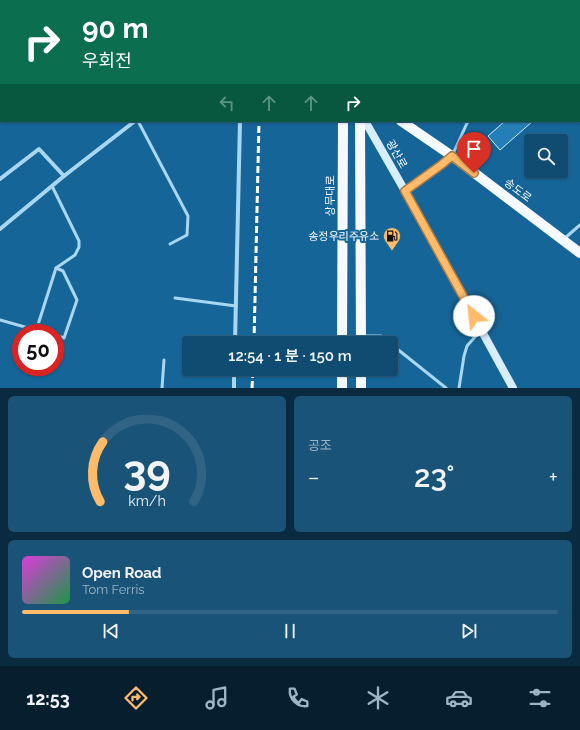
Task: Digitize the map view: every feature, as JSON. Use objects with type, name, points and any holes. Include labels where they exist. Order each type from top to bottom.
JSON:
[{"type":"main road","name":"상무대로","points":[[342,336],[343,122]]},
{"type":"main road","points":[[360,122],[361,336]]},
{"type":"main road","name":"광산로","points":[[366,122],[513,388]]},
{"type":"main road","name":"송도로","points":[[402,122],[452,156],[580,252]]},
{"type":"main road","points":[[342,376],[342,388]]},
{"type":"main road","points":[[361,376],[361,388]]},
{"type":"street","points":[[0,229],[64,176],[135,122]]},
{"type":"street","points":[[236,336],[240,122]]},
{"type":"street","points":[[0,179],[39,149],[64,176]]},
{"type":"street","points":[[234,376],[234,388]]},
{"type":"lane","points":[[137,122],[188,216],[187,235],[170,244]]},
{"type":"lane","points":[[405,191],[452,156],[468,122]]},
{"type":"lane","points":[[38,324],[56,268],[75,255],[79,247],[79,241],[52,186]]},
{"type":"lane","points":[[564,240],[580,225]]},
{"type":"lane","points":[[56,268],[63,271],[77,300],[64,338]]},
{"type":"lane","points":[[175,298],[237,306]]},
{"type":"lane","points":[[0,320],[14,324]]},
{"type":"lane","points":[[459,388],[464,356],[468,346],[482,330]]},
{"type":"lane","points":[[398,350],[446,388]]},
{"type":"lane","points":[[162,388],[164,360]]},
{"type":"building","points":[[504,122],[532,122],[500,150],[488,136]]},
{"type":"railway","points":[[254,336],[259,122]]},
{"type":"railway","points":[[252,388],[253,376]]},
{"type":"place","name":"송정우리주유소","points":[[392,251]]},
{"type":"route","points":[[474,173],[452,156],[405,191],[474,316]]}]
